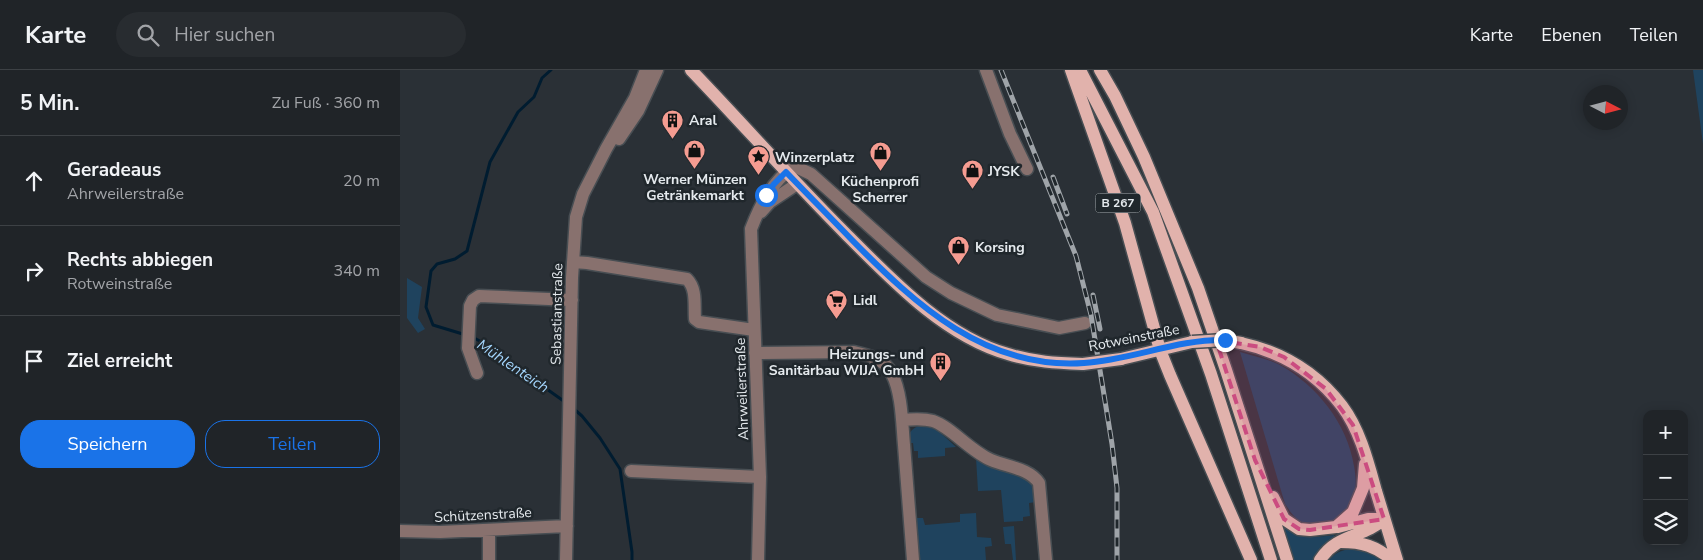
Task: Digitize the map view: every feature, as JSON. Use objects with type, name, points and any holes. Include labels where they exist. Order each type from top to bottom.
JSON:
[{"type":"main road","name":"Rotweinstraße","points":[[691,70],[797,184],[891,278],[944,322],[974,340],[1006,354],[1042,362],[1083,364],[1120,359],[1209,340],[1225,340],[1260,347],[1284,356],[1298,365],[1326,389],[1343,407],[1353,425],[1366,456],[1397,560]]},
{"type":"main road","name":"B 267","points":[[1071,70],[1125,223],[1160,350]]},
{"type":"main road","name":"B 267","points":[[1080,70],[1153,212],[1211,374],[1270,560]]},
{"type":"main road","name":"B 267","points":[[1100,70],[1116,96],[1144,157],[1198,288],[1287,560]]},
{"type":"main road","points":[[1160,350],[1251,560]]},
{"type":"main road","points":[[1336,527],[1353,512],[1363,488],[1366,456]]},
{"type":"main road","name":"B 267","points":[[1255,460],[1284,519],[1299,529],[1310,530],[1336,527]]},
{"type":"main road","points":[[1336,527],[1368,519],[1384,520]]},
{"type":"main road","points":[[1320,560],[1330,546],[1357,533],[1376,527],[1384,520]]},
{"type":"main road","points":[[1339,542],[1369,544],[1392,560]]},
{"type":"street","name":"Sebastianstraße","points":[[634,109],[646,70]]},
{"type":"street","name":"Sebastianstraße","points":[[566,560],[573,262],[576,217],[584,194],[606,149],[634,109],[657,70]]},
{"type":"street","points":[[986,70],[1010,134],[1027,169]]},
{"type":"street","name":"Rotweinstraße","points":[[786,172],[794,166],[811,174],[926,278],[951,293],[997,314],[1059,328],[1085,323]]},
{"type":"street","name":"Ahrweilerstraße","points":[[758,560],[760,477],[751,228],[766,195],[786,172]]},
{"type":"street","points":[[755,218],[770,202],[797,184]]},
{"type":"street","points":[[573,262],[687,279],[692,284],[694,290],[695,318],[699,322],[754,330]]},
{"type":"street","points":[[477,373],[469,338],[470,306],[473,300],[479,296],[572,300]]},
{"type":"street","points":[[756,353],[854,352],[869,355],[880,361],[892,372],[897,386],[902,420],[913,560]]},
{"type":"street","points":[[902,420],[931,420],[971,449],[990,460],[1029,473],[1035,477],[1039,483],[1046,560]]},
{"type":"street","points":[[631,471],[760,477]]},
{"type":"street","name":"Schützenstraße","points":[[400,530],[420,532],[567,526]]},
{"type":"street","points":[[489,530],[489,560]]},
{"type":"highlighted area","points":[[1216,340],[1260,347],[1284,357],[1326,389],[1353,425],[1384,519],[1310,530],[1299,529],[1284,519],[1255,460]]},
{"type":"shaded area","points":[[1693,70],[1703,70],[1703,144]]},
{"type":"shaded area","points":[[407,278],[422,287],[418,318],[425,329],[418,333],[407,318]]},
{"type":"shaded area","points":[[1240,352],[1280,365],[1294,374],[1318,395],[1337,421],[1345,435],[1350,450],[1356,483],[1353,500],[1337,519],[1321,525],[1305,523],[1297,519],[1285,504]]},
{"type":"shaded area","points":[[922,425],[936,430],[956,447],[945,448],[945,456],[918,458],[918,451],[914,451],[913,443],[908,443],[908,436],[916,427]]},
{"type":"shaded area","points":[[976,458],[1027,479],[1033,484],[1036,502],[1029,503],[1030,516],[1023,517],[1023,521],[1004,522],[1001,490],[978,491]]},
{"type":"shaded area","points":[[976,513],[977,537],[991,538],[992,546],[985,547],[986,560],[918,560],[914,518],[923,518],[925,525],[960,522],[960,514]]},
{"type":"shaded area","points":[[1281,523],[1295,532],[1306,536],[1334,535],[1336,538],[1316,554],[1313,560],[1294,560]]},
{"type":"shaded area","points":[[1014,526],[1016,560],[1013,560],[1011,544],[1005,544],[1003,527]]},
{"type":"shaded area","points":[[1359,548],[1372,552],[1381,560],[1329,560],[1339,552]]},
{"type":"waterway","name":"Mühlenteich","points":[[466,335],[433,325],[426,307],[431,271],[437,264],[455,259],[467,251],[490,162],[518,112],[534,97],[542,78],[551,70]]},
{"type":"waterway","name":"Mühlenteich","points":[[472,337],[565,402]]},
{"type":"waterway","name":"Mühlenteich","points":[[574,409],[600,438],[620,469],[632,560]]},
{"type":"railway","points":[[1001,70],[1076,256],[1091,315],[1112,444],[1117,488],[1117,560]]},
{"type":"railway","points":[[1053,177],[1067,214]]},
{"type":"railway","points":[[1093,295],[1100,329]]},
{"type":"place","name":"Aral","points":[[673,139]]},
{"type":"place","name":"Werner Münzen Getränkemarkt","points":[[695,170]]},
{"type":"place","name":"Küchenprofi Scherrer","points":[[880,172]]},
{"type":"place","name":"Winzerplatz","points":[[759,176]]},
{"type":"place","name":"JYSK","points":[[972,190]]},
{"type":"place","name":"Korsing","points":[[959,266]]},
{"type":"place","name":"Lidl","points":[[837,319]]},
{"type":"place","name":"Heizungs- und Sanitärbau WIJA GmbH","points":[[940,381]]},
{"type":"route","points":[[766,195],[786,172],[860,248],[916,300],[944,322],[974,340],[1006,354],[1042,362],[1083,364],[1120,359],[1180,344],[1225,340]]}]
